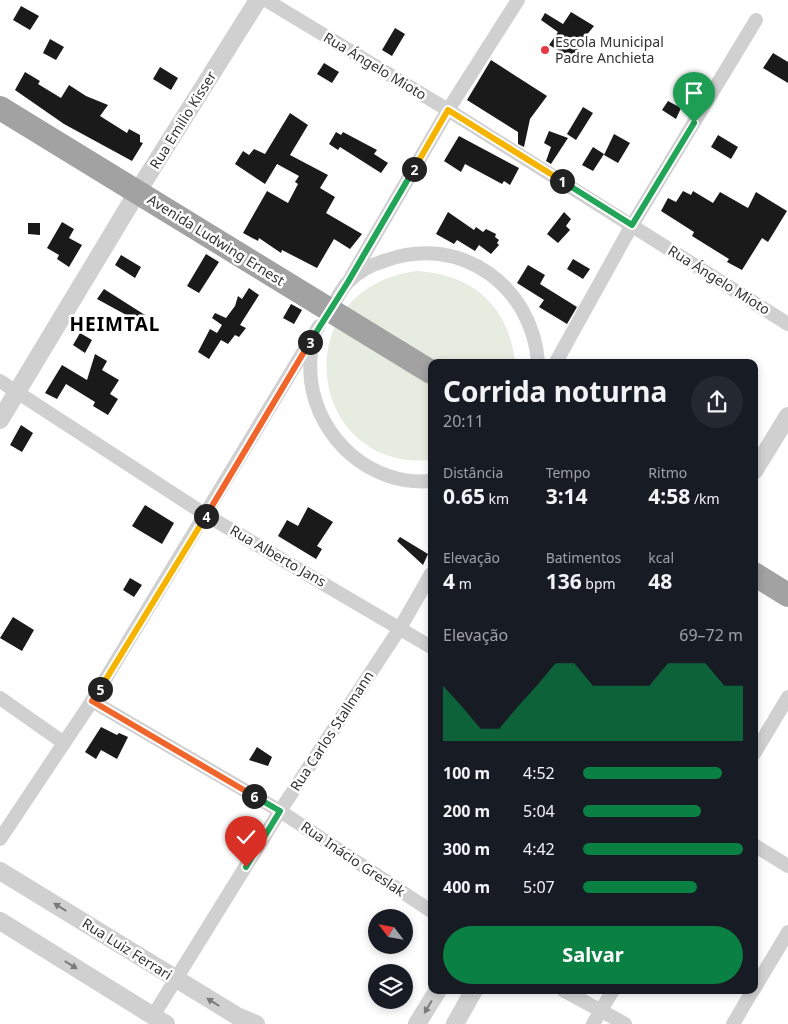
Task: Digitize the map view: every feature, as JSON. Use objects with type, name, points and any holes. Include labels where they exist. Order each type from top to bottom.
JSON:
[{"type":"highway","name":"Avenida Ludwing Ernest","points":[[0,108],[138,191],[325,318],[428,370]]},
{"type":"highway","points":[[758,576],[788,595]]},
{"type":"street","name":"Rua Emilio Kisser","points":[[0,420],[138,191],[258,0]]},
{"type":"street","name":"Rua Ángelo Mioto","points":[[266,0],[448,110],[788,324]]},
{"type":"street","points":[[0,839],[92,701],[348,282],[448,110],[518,0]]},
{"type":"street","points":[[558,359],[632,225],[756,20]]},
{"type":"street","points":[[348,282],[376,263],[398,256],[419,253],[442,254],[475,264],[504,285],[524,312],[536,342],[538,359]]},
{"type":"street","points":[[325,318],[312,347],[310,367],[313,396],[322,420],[338,443],[354,458],[372,470],[398,479],[428,481]]},
{"type":"street","name":"Rua Alberto Jans","points":[[0,381],[206,515],[428,645]]},
{"type":"street","points":[[758,465],[788,416]]},
{"type":"street","name":"Rua Carlos Stallmann","points":[[159,1020],[176,979],[280,811],[400,628],[428,579]]},
{"type":"street","points":[[758,747],[788,697]]},
{"type":"street","points":[[0,698],[64,743]]},
{"type":"street","name":"Rua Inácio Greslak","points":[[92,701],[280,811],[428,909]]},
{"type":"street","points":[[758,847],[788,866]]},
{"type":"street","name":"Rua Luiz Ferrari","points":[[0,871],[237,1016],[256,1024]]},
{"type":"street","points":[[0,921],[159,1020]]},
{"type":"street","points":[[758,983],[788,932]]},
{"type":"street","points":[[417,1024],[436,994]]},
{"type":"street","points":[[455,1024],[472,994]]},
{"type":"street","points":[[570,994],[625,1024]]},
{"type":"street","points":[[593,1024],[611,994]]},
{"type":"street","points":[[733,1024],[752,994]]},
{"type":"shaded area","points":[[416,271],[436,273],[454,278],[484,296],[504,324],[511,341],[515,359],[428,359],[428,460],[389,456],[357,438],[337,410],[327,376],[330,342],[345,310],[374,285]]},
{"type":"building","points":[[21,6],[39,16],[30,30],[13,20]]},
{"type":"building","points":[[571,12],[594,26],[576,48],[580,51],[574,59],[549,45],[558,32],[541,20],[545,13],[563,24]]},
{"type":"building","points":[[395,28],[405,34],[392,56],[382,50]]},
{"type":"building","points":[[50,39],[64,47],[56,60],[43,53]]},
{"type":"building","points":[[773,53],[788,62],[788,83],[763,68]]},
{"type":"building","points":[[491,60],[547,96],[530,119],[524,147],[518,144],[518,132],[467,100]]},
{"type":"building","points":[[324,63],[339,72],[332,83],[317,74]]},
{"type":"building","points":[[160,67],[178,78],[171,90],[153,79]]},
{"type":"building","points":[[25,72],[40,81],[38,84],[61,98],[69,85],[86,96],[108,105],[100,116],[127,133],[129,129],[140,135],[140,142],[143,143],[132,161],[64,124],[15,90]]},
{"type":"building","points":[[668,101],[681,108],[676,119],[662,110]]},
{"type":"building","points":[[583,107],[593,113],[576,140],[567,134]]},
{"type":"building","points":[[290,113],[308,125],[290,155],[328,175],[320,188],[335,197],[326,213],[362,234],[350,249],[334,239],[317,268],[282,250],[281,253],[259,238],[258,241],[243,233],[267,191],[288,203],[298,184],[295,182],[299,176],[277,164],[265,184],[235,164],[243,151],[249,155],[254,149],[265,154]]},
{"type":"building","points":[[549,131],[568,138],[551,164],[546,161],[551,147],[544,143]]},
{"type":"building","points":[[336,132],[341,135],[343,132],[377,150],[374,154],[388,163],[381,173],[340,147],[338,150],[329,144]]},
{"type":"building","points":[[614,134],[630,143],[618,163],[604,155]]},
{"type":"building","points":[[718,135],[738,147],[731,159],[711,147]]},
{"type":"building","points":[[459,136],[519,168],[510,185],[504,181],[502,184],[465,164],[461,172],[444,161]]},
{"type":"building","points":[[593,147],[604,154],[593,171],[582,165]]},
{"type":"building","points":[[683,191],[691,195],[693,191],[713,203],[720,192],[748,208],[756,192],[787,211],[768,242],[762,238],[742,270],[727,262],[729,259],[692,236],[694,232],[661,211],[668,198],[676,202]]},
{"type":"building","points":[[448,212],[474,230],[476,227],[483,232],[486,229],[496,234],[495,237],[499,240],[497,243],[499,245],[491,254],[479,245],[475,251],[457,240],[454,244],[436,234]]},
{"type":"building","points":[[564,212],[571,219],[566,226],[570,230],[558,243],[547,234]]},
{"type":"building","points":[[62,222],[74,229],[69,238],[82,245],[69,267],[57,259],[59,255],[47,248]]},
{"type":"building","points":[[28,223],[40,223],[40,235],[28,234]]},
{"type":"building","points":[[206,254],[219,262],[199,293],[187,286]]},
{"type":"building","points":[[121,255],[141,267],[135,278],[115,265]]},
{"type":"building","points":[[573,259],[590,269],[583,279],[567,269]]},
{"type":"building","points":[[528,265],[545,275],[540,284],[577,307],[567,324],[539,307],[544,300],[517,283]]},
{"type":"building","points":[[249,288],[259,295],[240,325],[246,328],[239,337],[235,335],[228,344],[221,340],[209,359],[198,352],[210,329],[217,333],[222,325],[212,318],[215,313],[226,318],[235,306],[238,296],[242,299]]},
{"type":"building","points":[[104,289],[145,315],[141,323],[97,299]]},
{"type":"building","points":[[291,304],[302,310],[294,324],[283,318]]},
{"type":"building","points":[[80,333],[92,340],[85,353],[73,345]]},
{"type":"building","points":[[95,354],[107,361],[102,370],[119,380],[110,394],[118,399],[108,415],[93,406],[95,402],[66,384],[57,399],[45,393],[62,365],[87,380]]},
{"type":"building","points":[[21,425],[33,433],[22,452],[10,445]]},
{"type":"building","points":[[145,505],[174,523],[162,544],[132,526]]},
{"type":"building","points":[[308,507],[333,522],[317,546],[322,549],[316,559],[278,536],[287,520],[298,526]]},
{"type":"building","points":[[400,537],[428,554],[423,565],[397,541]]},
{"type":"building","points":[[130,578],[142,585],[134,597],[123,590]]},
{"type":"building","points":[[13,617],[34,630],[22,651],[0,638]]},
{"type":"building","points":[[101,727],[117,735],[119,733],[128,737],[117,759],[101,750],[96,759],[85,752]]},
{"type":"building","points":[[257,747],[272,757],[268,766],[249,760]]},
{"type":"place","name":"Escola Municipal Padre Anchieta","points":[[545,50]]},
{"type":"district","name":"HEIMTAL","points":[[115,324]]},
{"type":"route","points":[[246,867],[280,811],[92,701],[319,326],[348,282],[448,110],[632,225],[694,123]]}]
